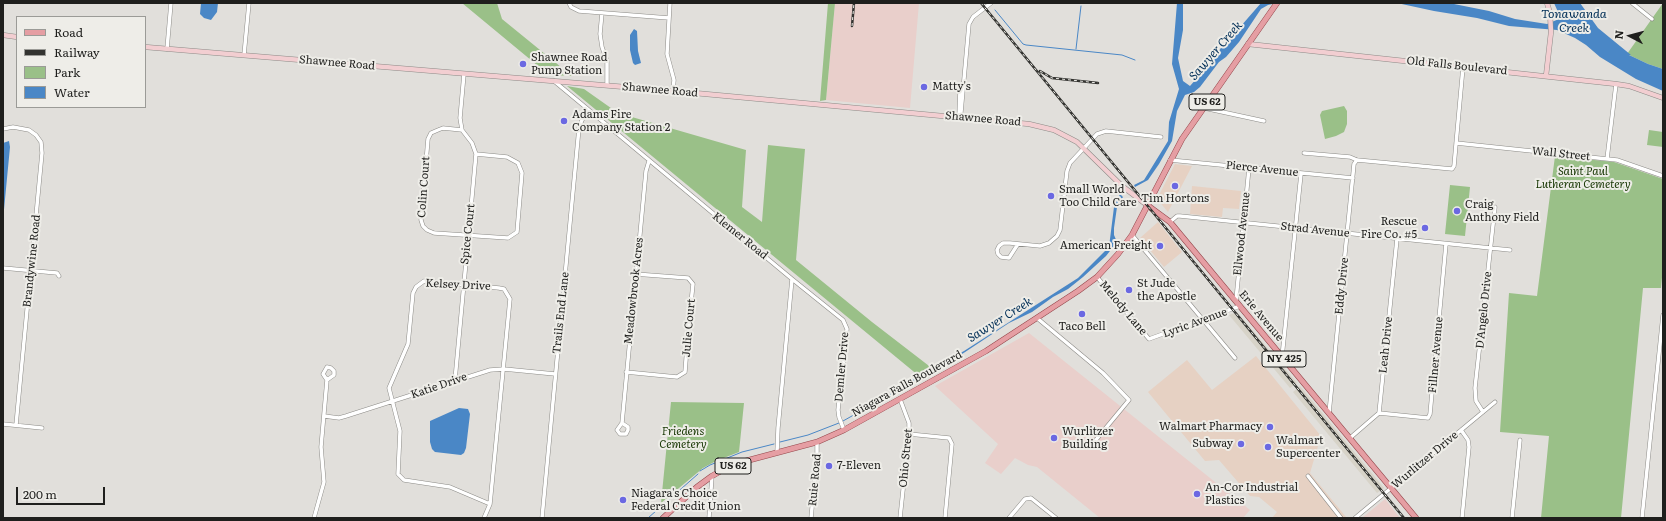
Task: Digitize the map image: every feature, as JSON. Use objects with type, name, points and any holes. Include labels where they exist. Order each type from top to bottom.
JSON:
[{"type":"main road","points":[[1546,76],[1551,32],[1547,3]]},
{"type":"main road","name":"Niagara Falls Boulevard","points":[[662,518],[697,486],[726,468],[742,462],[817,442],[844,430],[976,356],[1037,318],[1097,277],[1113,261],[1132,235],[1170,160],[1276,4]]},
{"type":"main road","points":[[3,35],[16,37]]},
{"type":"main road","name":"Old Falls Boulevard","points":[[1248,44],[1616,84],[1629,86],[1663,98]]},
{"type":"main road","name":"Shawnee Road","points":[[146,47],[607,85],[959,117],[1039,126],[1062,133],[1084,148],[1122,186],[1148,205]]},
{"type":"main road","name":"Erie Avenue","points":[[1148,205],[1170,222],[1416,518]]},
{"type":"street","points":[[167,49],[171,3]]},
{"type":"street","points":[[244,55],[249,3]]},
{"type":"street","points":[[569,3],[571,7],[579,11],[669,18]]},
{"type":"street","points":[[670,3],[667,54],[674,80],[673,91]]},
{"type":"street","points":[[959,117],[960,90],[962,86],[969,24],[973,17],[991,3]]},
{"type":"street","points":[[1632,3],[1652,19]]},
{"type":"street","points":[[602,13],[600,34],[602,47],[607,61],[607,85]]},
{"type":"street","points":[[1304,153],[1350,157],[1357,160],[1452,169],[1454,166],[1463,67]]},
{"type":"street","points":[[464,74],[460,118],[462,130],[474,148],[476,154],[507,157],[518,162],[522,173],[517,232],[508,238],[468,235]]},
{"type":"street","name":"Klemer Road","points":[[553,81],[792,279]]},
{"type":"street","points":[[1607,159],[1616,84]]},
{"type":"street","points":[[1204,108],[1264,121]]},
{"type":"street","name":"Trails End Lane","points":[[542,518],[579,128],[588,110]]},
{"type":"street","name":"Brandywine Road","points":[[3,129],[13,127],[29,130],[36,134],[41,142],[42,153],[16,425]]},
{"type":"street","name":"Colin Court","points":[[462,130],[443,128],[431,133],[428,139],[421,220],[422,226],[434,233],[468,235]]},
{"type":"street","points":[[1018,244],[1009,258],[1001,257],[998,254],[998,246],[1003,243],[1045,245],[1052,242],[1057,236],[1060,226],[1067,171],[1070,164],[1097,134],[1102,131],[1161,137]]},
{"type":"street","name":"Wall Street","points":[[1456,143],[1617,160],[1663,176]]},
{"type":"street","name":"Spice Court","points":[[455,380],[476,154]]},
{"type":"street","name":"Pierce Avenue","points":[[1170,160],[1353,178]]},
{"type":"street","name":"Eddy Drive","points":[[1329,413],[1354,164],[1357,160]]},
{"type":"street","name":"Meadowbrook Acres","points":[[622,423],[635,274],[646,171],[649,161]]},
{"type":"street","name":"Ellwood Avenue","points":[[1236,300],[1249,168]]},
{"type":"street","points":[[1282,357],[1302,174]]},
{"type":"street","name":"D'Angelo Drive","points":[[1483,412],[1476,401],[1475,388],[1495,207]]},
{"type":"street","name":"Strad Avenue","points":[[1170,222],[1177,216],[1510,250]]},
{"type":"street","points":[[1132,235],[1235,358]]},
{"type":"street","name":"Leah Drive","points":[[1379,413],[1397,239]]},
{"type":"street","name":"Fillner Avenue","points":[[1379,413],[1428,418],[1430,414],[1446,244]]},
{"type":"street","points":[[3,268],[57,273],[59,276]]},
{"type":"street","name":"Julie Court","points":[[626,372],[678,377],[684,372],[693,284],[688,278],[635,274]]},
{"type":"street","name":"Melody Lane","points":[[1097,277],[1149,339]]},
{"type":"street","points":[[777,453],[779,412],[792,279]]},
{"type":"street","name":"Demler Drive","points":[[792,279],[843,320],[846,329],[838,410],[844,430]]},
{"type":"street","name":"Kelsey Drive","points":[[484,518],[490,504],[510,299],[508,293],[504,289],[424,281],[416,287],[414,293],[408,344],[389,388],[400,431],[398,474],[404,480],[450,487],[490,504]]},
{"type":"street","name":"Lyric Avenue","points":[[1149,339],[1240,306]]},
{"type":"street","points":[[1642,518],[1663,315]]},
{"type":"street","points":[[1037,318],[1103,373],[1129,400],[1095,441]]},
{"type":"street","name":"Katie Drive","points":[[324,416],[339,418],[490,370],[504,369],[555,374]]},
{"type":"street","points":[[314,518],[324,482],[321,446],[327,380]]},
{"type":"street","name":"Ohio Street","points":[[900,399],[909,423],[900,518]]},
{"type":"street","name":"Wurlitzer Drive","points":[[1355,518],[1495,402]]},
{"type":"street","points":[[1350,438],[1379,413]]},
{"type":"street","points":[[3,424],[42,428]]},
{"type":"street","points":[[1461,430],[1468,440],[1469,447],[1462,518]]},
{"type":"street","points":[[909,434],[949,438],[952,444],[945,518]]},
{"type":"street","points":[[1512,518],[1520,440]]},
{"type":"street","name":"Ruie Road","points":[[811,518],[818,456],[817,442]]},
{"type":"street","points":[[709,518],[712,476]]},
{"type":"street","points":[[1308,476],[1341,518]]},
{"type":"street","points":[[1009,518],[1026,499],[1031,498],[1056,518]]},
{"type":"shaded area","points":[[835,3],[919,3],[910,108],[826,100]]},
{"type":"shaded area","points":[[1175,164],[1192,166],[1168,212],[1157,199]]},
{"type":"shaded area","points":[[1192,186],[1241,191],[1239,209],[1223,208],[1222,217],[1190,214]]},
{"type":"shaded area","name":"American Freight","points":[[1158,222],[1182,252],[1164,267],[1140,238]]},
{"type":"shaded area","points":[[1237,312],[1297,383],[1290,388],[1229,315]]},
{"type":"shaded area","points":[[1029,333],[1250,510],[1243,518],[1100,518],[1037,467],[1028,465],[1015,458],[1001,474],[985,463],[998,444],[935,386]]},
{"type":"shaded area","points":[[1256,356],[1321,436],[1310,473],[1346,517],[1345,518],[1272,518],[1277,512],[1259,497],[1250,496],[1219,460],[1205,461],[1148,392],[1187,360],[1212,390]]},
{"type":"shaded area","points":[[1300,386],[1384,488],[1377,493],[1293,392]]},
{"type":"shaded area","points":[[1385,499],[1400,518],[1362,518]]},
{"type":"green space","points":[[462,3],[497,3],[502,19],[572,76],[549,75]]},
{"type":"green space","points":[[828,3],[835,3],[826,100],[820,101]]},
{"type":"green space","points":[[1663,3],[1663,69],[1627,54]]},
{"type":"green space","points":[[567,86],[584,89],[618,113],[746,150],[742,207],[762,222],[768,145],[805,149],[796,260],[933,369],[919,376]]},
{"type":"green space","points":[[1344,106],[1347,111],[1347,124],[1344,132],[1325,139],[1320,115],[1322,111]]},
{"type":"green space","points":[[1649,130],[1663,132],[1663,147],[1647,145]]},
{"type":"green space","name":"Saint Paul Lutheran Cemetery","points":[[1555,156],[1614,162],[1663,179],[1663,267],[1661,288],[1643,288],[1621,518],[1541,518],[1549,436],[1500,432],[1509,293],[1537,296]]},
{"type":"green space","name":"Craig Anthony Field","points":[[1450,185],[1470,187],[1465,236],[1445,234]]},
{"type":"green space","name":"Friedens Cemetery","points":[[671,402],[744,403],[739,452],[703,468],[661,503]]},
{"type":"water","points":[[201,3],[218,3],[217,12],[211,20],[204,18],[200,14]]},
{"type":"water","points":[[1177,3],[1183,3],[1183,30],[1178,58],[1183,81],[1190,86],[1212,61],[1225,42],[1261,3],[1277,3],[1268,5],[1261,9],[1239,42],[1226,57],[1219,62],[1200,87],[1194,92],[1185,95],[1177,111],[1172,141],[1148,180],[1135,187],[1134,185],[1144,180],[1168,141],[1169,122],[1179,89],[1172,64]]},
{"type":"water","name":"Tonawanda Creek","points":[[1397,3],[1449,3],[1489,11],[1515,19],[1547,24],[1559,19],[1554,3],[1580,3],[1598,28],[1631,55],[1629,55],[1663,69],[1663,91],[1636,79],[1600,57],[1575,38],[1557,30],[1509,26],[1477,18]]},
{"type":"water","points":[[634,29],[637,31],[638,51],[641,63],[635,65],[633,63],[630,50],[630,35]]},
{"type":"water","points":[[9,141],[10,147],[3,220],[3,143]]},
{"type":"water","points":[[1120,194],[1123,197],[1117,207],[1114,228],[1114,235],[1117,242],[1106,256],[1083,277],[1068,289],[1053,297],[1032,312],[1009,323],[950,362],[909,385],[907,382],[964,351],[1078,278],[1109,247],[1114,207]]},
{"type":"water","points":[[459,408],[468,409],[470,414],[466,448],[464,453],[461,455],[435,452],[432,449],[430,442],[430,421]]},
{"type":"waterway","points":[[1076,49],[1081,6]]},
{"type":"waterway","points":[[995,10],[1023,44],[1122,55],[1135,60]]},
{"type":"waterway","name":"Sawyer Creek","points":[[843,421],[909,384]]},
{"type":"waterway","name":"Sawyer Creek","points":[[780,442],[808,435],[839,423]]},
{"type":"waterway","name":"Sawyer Creek","points":[[700,471],[710,465],[742,452],[774,444]]},
{"type":"waterway","name":"Sawyer Creek","points":[[648,518],[698,474]]},
{"type":"railway","points":[[852,26],[854,3]]},
{"type":"railway","points":[[981,3],[1404,518]]},
{"type":"railway","points":[[1040,71],[1052,78],[1098,83]]},
{"type":"place","name":"Shawnee Road Pump Station","points":[[523,64]]},
{"type":"place","name":"Matty's","points":[[924,87]]},
{"type":"place","name":"Adams Fire Company Station 2","points":[[564,121]]},
{"type":"place","name":"Tim Hortons","points":[[1175,186]]},
{"type":"place","name":"Small World Too Child Care","points":[[1051,196]]},
{"type":"place","name":"Craig Anthony Field","points":[[1457,211]]},
{"type":"place","name":"Rescue Fire Co. #5","points":[[1425,228]]},
{"type":"place","name":"American Freight","points":[[1160,246]]},
{"type":"place","name":"St Jude the Apostle","points":[[1129,290]]},
{"type":"place","name":"Taco Bell","points":[[1082,314]]},
{"type":"place","name":"Walmart Pharmacy","points":[[1270,427]]},
{"type":"place","name":"Wurlitzer Building","points":[[1054,438]]},
{"type":"place","name":"Subway","points":[[1241,444]]},
{"type":"place","name":"Walmart Supercenter","points":[[1268,447]]},
{"type":"place","name":"7-Eleven","points":[[829,466]]},
{"type":"place","name":"An-Cor Industrial Plastics","points":[[1197,494]]},
{"type":"place","name":"Niagara's Choice Federal Credit Union","points":[[623,500]]}]
